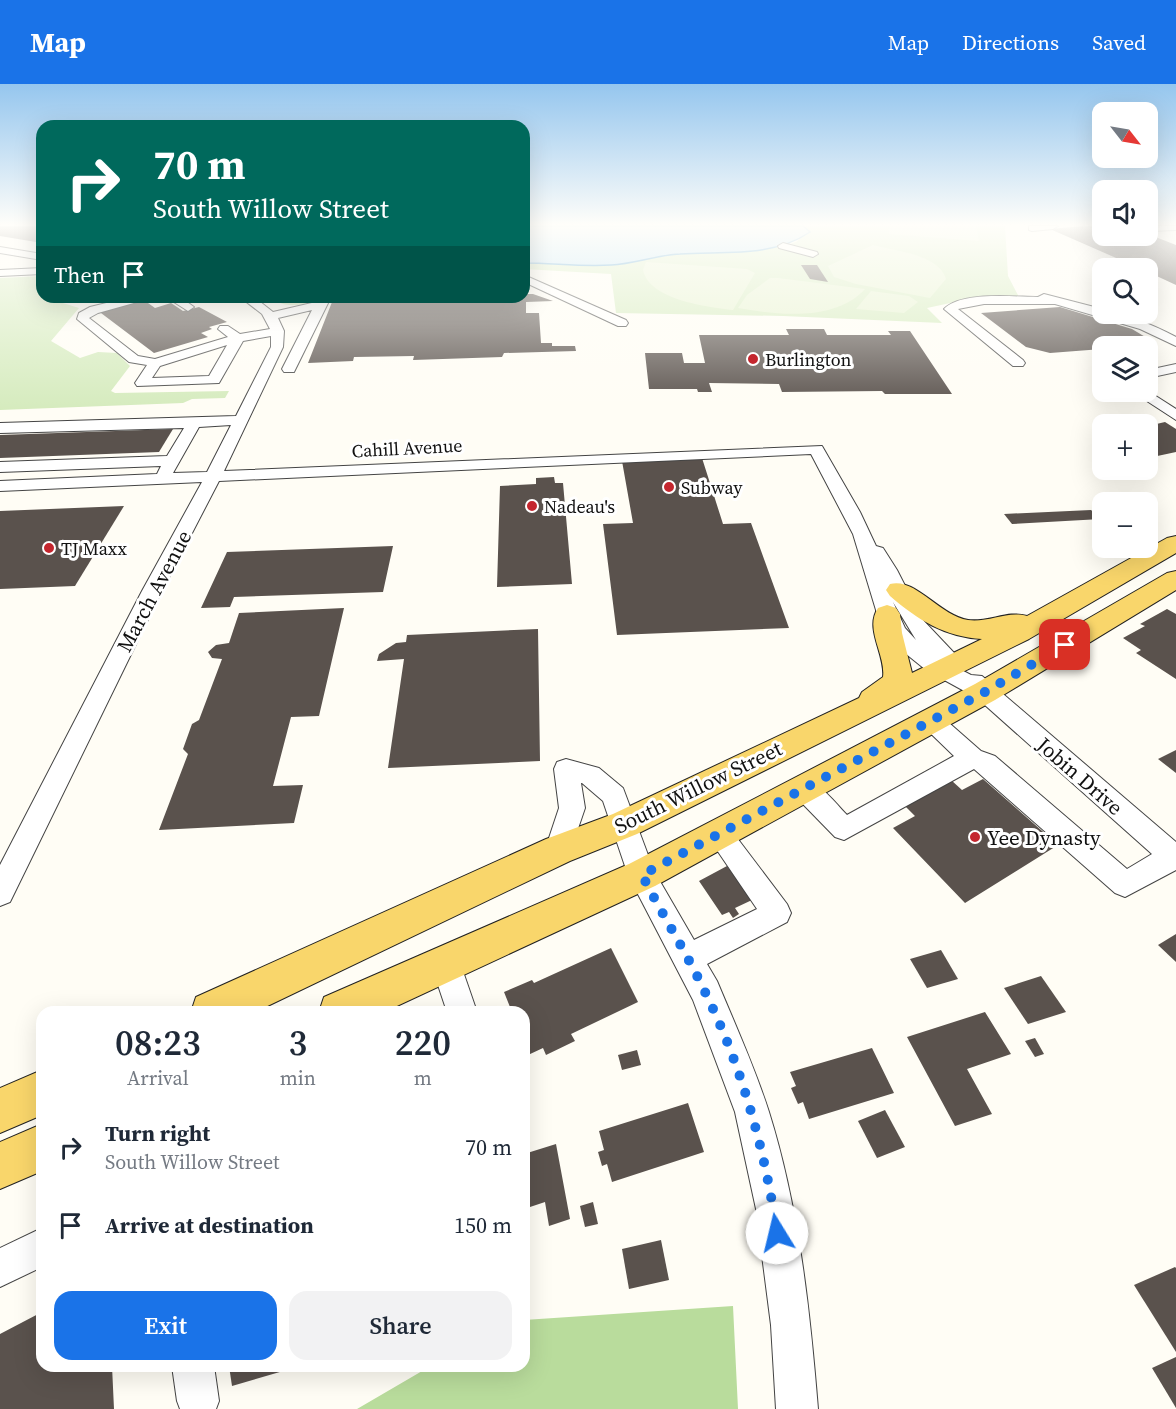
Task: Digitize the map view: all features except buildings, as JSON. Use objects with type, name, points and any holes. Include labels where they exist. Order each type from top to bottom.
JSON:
[{"type":"main road","name":"South Willow Street","points":[[225,1006],[558,850],[625,824],[950,667],[1020,632],[1176,543]]},
{"type":"main road","points":[[363,1006],[446,964],[642,875],[985,692],[1176,579]]},
{"type":"main road","points":[[855,712],[893,685],[897,679],[898,671],[888,633],[893,602],[937,620],[976,629],[994,629],[1075,600]]},
{"type":"main road","points":[[0,1111],[36,1095]]},
{"type":"main road","points":[[0,1166],[36,1150]]},
{"type":"street","points":[[545,288],[622,323]]},
{"type":"street","points":[[1035,295],[1092,310]]},
{"type":"street","points":[[1018,363],[950,309],[953,305],[974,301],[1058,300]]},
{"type":"street","points":[[121,303],[94,310],[83,316],[83,319],[134,359],[154,363],[238,338],[278,331],[271,316],[257,303]]},
{"type":"street","points":[[182,303],[188,307]]},
{"type":"street","points":[[271,316],[316,303]]},
{"type":"street","points":[[289,369],[322,303]]},
{"type":"street","points":[[1138,324],[1176,342]]},
{"type":"street","points":[[220,327],[238,338]]},
{"type":"street","name":"March Avenue","points":[[0,893],[241,420],[277,347],[278,331]]},
{"type":"street","points":[[154,363],[142,382],[214,380],[238,338]]},
{"type":"street","points":[[1158,372],[1176,368]]},
{"type":"street","points":[[1155,402],[1176,416]]},
{"type":"street","points":[[0,428],[241,420]]},
{"type":"street","points":[[161,479],[194,423]]},
{"type":"street","name":"Cahill Avenue","points":[[0,486],[816,449],[862,535]]},
{"type":"street","points":[[0,467],[172,460]]},
{"type":"street","points":[[862,535],[893,602]]},
{"type":"street","points":[[862,535],[880,559],[893,602]]},
{"type":"street","name":"Jobin Drive","points":[[893,602],[913,622],[950,667],[985,692],[1175,857]]},
{"type":"street","points":[[932,721],[972,758],[986,763],[1125,884],[1175,857]]},
{"type":"street","points":[[804,789],[844,829],[972,758]]},
{"type":"street","points":[[558,850],[572,808],[566,770],[590,775],[614,795],[642,875],[706,992],[752,1112],[776,1221],[792,1325],[797,1409]]},
{"type":"street","points":[[687,959],[777,914],[719,834]]},
{"type":"street","points":[[446,964],[460,1006]]},
{"type":"street","points":[[0,1268],[36,1250]]},
{"type":"green space","points":[[0,288],[36,288],[36,303],[63,303],[79,308],[51,341],[80,358],[98,352],[117,353],[130,366],[111,391],[115,393],[229,391],[225,398],[192,399],[183,403],[0,410]]},
{"type":"green space","points":[[613,288],[1014,288],[1020,299],[969,299],[927,308],[942,323],[783,316],[616,313]]},
{"type":"green space","points":[[656,288],[746,288],[733,310],[681,300]]},
{"type":"green space","points":[[757,288],[865,289],[853,300],[838,307],[787,314],[738,308],[747,295]]},
{"type":"green space","points":[[876,288],[939,288],[930,298]]},
{"type":"green space","points":[[871,291],[909,296],[918,302],[904,313],[856,309]]},
{"type":"green space","points":[[280,303],[308,303],[301,304]]},
{"type":"green space","points":[[733,1306],[738,1409],[357,1409],[420,1372],[530,1372],[530,1320]]},
{"type":"place","name":"Burlington","points":[[753,359]]},
{"type":"place","name":"Subway","points":[[669,487]]},
{"type":"place","name":"Nadeau's","points":[[532,506]]},
{"type":"place","name":"TJ Maxx","points":[[49,548]]},
{"type":"place","name":"Yee Dynasty","points":[[975,837]]},
{"type":"route","points":[[777,1233],[774,1209],[752,1112],[706,992],[642,875],[985,692],[1065,645]]}]
